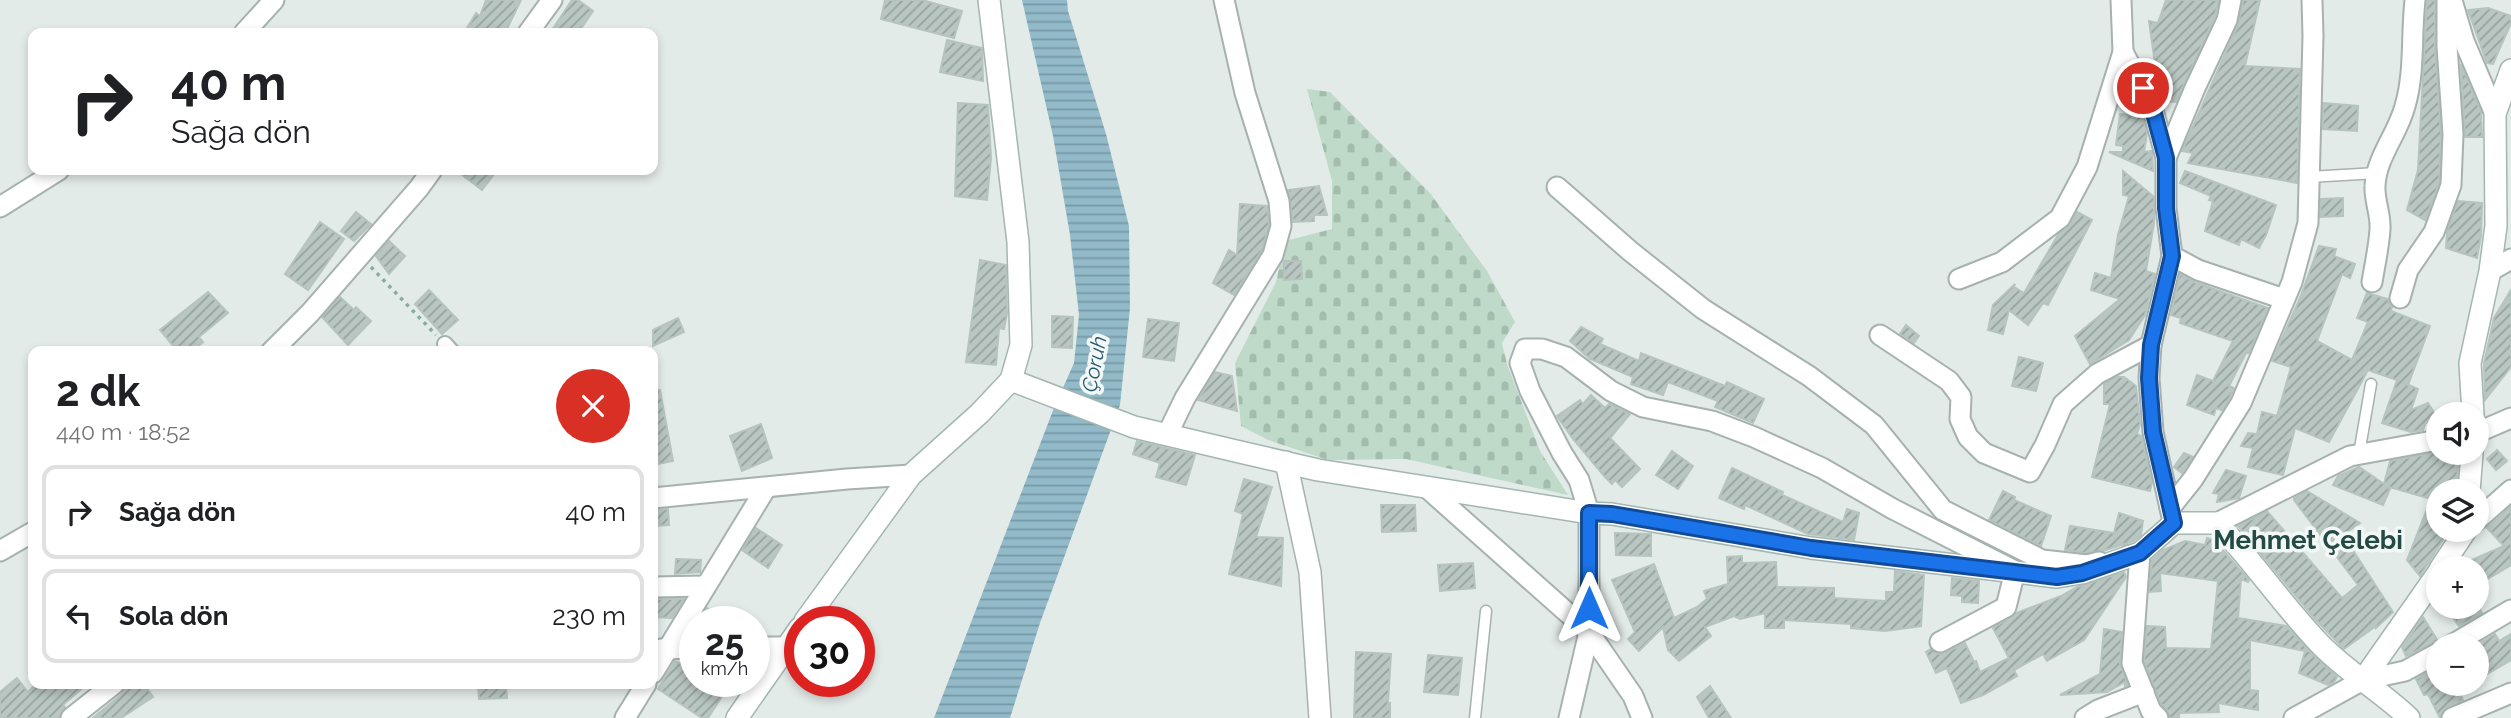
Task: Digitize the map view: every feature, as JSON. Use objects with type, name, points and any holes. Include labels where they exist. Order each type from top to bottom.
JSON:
[{"type":"main road","points":[[816,606],[911,475],[980,413],[1010,380],[1021,345],[1018,242],[989,0]]},
{"type":"main road","points":[[2472,402],[2470,363],[2490,271],[2496,226],[2495,114],[2511,70]]},
{"type":"main road","points":[[1010,380],[1134,426],[1286,462],[1427,488],[1589,513],[1612,514],[1811,548],[2057,577],[2082,573],[2140,553],[2172,515],[2217,523],[2320,644],[2409,718]]},
{"type":"main road","points":[[1286,462],[1311,572],[1320,718]]},
{"type":"main road","points":[[2363,680],[2426,590]]},
{"type":"main road","points":[[737,718],[784,650]]},
{"type":"street","points":[[249,28],[274,0]]},
{"type":"street","points":[[532,28],[552,0]]},
{"type":"street","points":[[1167,435],[1180,407],[1273,255],[1281,226],[1279,201],[1245,93],[1224,0]]},
{"type":"street","points":[[1959,279],[2002,262],[2060,218],[2087,167],[2123,52],[2121,0]]},
{"type":"street","points":[[2166,158],[2227,20],[2231,0]]},
{"type":"street","points":[[2172,515],[2241,403],[2292,282],[2308,223],[2312,0]]},
{"type":"street","points":[[2313,36],[2323,0]]},
{"type":"street","points":[[2372,282],[2381,227],[2375,186],[2382,157],[2395,134],[2405,107],[2412,72],[2411,34],[2415,0]]},
{"type":"street","points":[[2450,0],[2495,114]]},
{"type":"street","points":[[2400,298],[2408,270],[2434,233],[2451,185],[2453,134],[2447,46],[2450,0]]},
{"type":"street","points":[[2123,52],[2152,106],[2166,158],[2166,208],[2172,256],[2151,345],[2149,378],[2153,432],[2172,515]]},
{"type":"street","points":[[0,206],[51,175]]},
{"type":"street","points":[[277,346],[310,313],[428,175]]},
{"type":"street","points":[[1557,187],[1630,251],[1703,309],[1809,376],[1874,425],[1943,510],[2042,560],[2087,565],[2140,553],[2133,663],[2151,711],[2158,718]]},
{"type":"street","points":[[2172,256],[2198,270],[2284,299]]},
{"type":"street","points":[[2490,271],[2511,259]]},
{"type":"street","points":[[1880,335],[1949,381],[1961,397],[1960,419],[1968,437],[1984,453],[2030,472],[2063,404],[2097,374],[2151,345]]},
{"type":"street","points":[[1569,718],[1589,632],[1589,513],[1578,480],[1523,372],[1520,363],[1525,348],[1542,349],[1566,357],[1611,391],[1643,407],[1712,421],[1754,437],[1822,468],[1893,509],[2015,571],[2006,607],[1940,642]]},
{"type":"street","points":[[2489,427],[2511,418]]},
{"type":"street","points":[[2217,523],[2350,456],[2426,442]]},
{"type":"street","points":[[658,498],[911,475]]},
{"type":"street","points":[[661,649],[706,586],[766,488]]},
{"type":"street","points":[[1427,488],[1589,632],[1633,696],[1642,718]]},
{"type":"street","points":[[2489,509],[2511,490]]},
{"type":"street","points":[[0,551],[28,535]]},
{"type":"street","points":[[658,587],[706,586]]},
{"type":"street","points":[[2472,633],[2511,610]]},
{"type":"street","points":[[661,649],[679,648]]},
{"type":"street","points":[[2294,718],[2363,680],[2405,671],[2426,660]]},
{"type":"street","points":[[71,718],[108,689]]},
{"type":"street","points":[[625,718],[643,689]]},
{"type":"street","points":[[2085,718],[2112,711],[2144,692]]},
{"type":"street","points":[[2452,718],[2511,693]]},
{"type":"lane","points":[[2309,177],[2378,173]]},
{"type":"lane","points":[[2359,454],[2371,384]]},
{"type":"lane","points":[[1475,718],[1486,611]]},
{"type":"path","points":[[360,256],[447,346]]},
{"type":"green space","points":[[1307,89],[1330,92],[1430,193],[1487,271],[1515,322],[1502,343],[1507,364],[1540,451],[1568,495],[1406,459],[1328,460],[1268,440],[1241,426],[1235,363],[1276,282],[1285,241],[1332,229],[1332,181]]},
{"type":"water","name":"Çoruh","points":[[1022,0],[1067,0],[1068,11],[1106,134],[1129,226],[1130,308],[1120,405],[1040,623],[1010,718],[934,718],[1074,363],[1079,315],[1070,235],[1053,136]]},
{"type":"building","points":[[486,0],[521,0],[507,28],[467,28],[476,13],[480,16]]},
{"type":"building","points":[[572,0],[578,0],[593,11],[581,28],[553,28]]},
{"type":"building","points":[[885,0],[922,0],[962,11],[954,38],[881,19]]},
{"type":"building","points":[[2166,0],[2219,0],[2215,16],[2176,102],[2163,101],[2159,93],[2149,21],[2158,23]]},
{"type":"building","points":[[2243,0],[2260,0],[2245,66],[2300,69],[2297,183],[2188,163],[2193,153],[2182,151],[2238,25]]},
{"type":"building","points":[[2427,0],[2435,0],[2435,47],[2441,134],[2439,183],[2425,220],[2407,210],[2418,170]]},
{"type":"building","points":[[2488,8],[2511,16],[2511,23],[2493,64],[2487,63],[2468,10]]},
{"type":"building","points":[[947,40],[982,48],[983,81],[940,72]]},
{"type":"building","points":[[2461,64],[2481,112],[2482,137],[2465,137]]},
{"type":"building","points":[[958,103],[988,105],[991,158],[987,200],[955,196]]},
{"type":"building","points":[[2323,103],[2358,106],[2357,131],[2323,129]]},
{"type":"building","points":[[2120,114],[2142,116],[2147,133],[2144,152],[2152,151],[2153,171],[2109,152],[2123,152],[2123,146],[2116,145]]},
{"type":"building","points":[[2123,171],[2154,197],[2154,223],[2146,271],[2155,274],[2145,315],[2129,340],[2090,364],[2075,336],[2120,299],[2091,290],[2095,273],[2111,278],[2118,235],[2129,196],[2123,195]]},
{"type":"building","points":[[2185,171],[2276,205],[2259,248],[2241,239],[2239,245],[2205,231],[2213,201],[2209,200],[2211,196],[2180,183]]},
{"type":"building","points":[[462,175],[493,175],[482,190]]},
{"type":"building","points":[[1319,186],[1327,215],[1314,215],[1314,221],[1293,222],[1288,190]]},
{"type":"building","points":[[2343,198],[2343,216],[2320,217],[2321,199]]},
{"type":"building","points":[[2458,201],[2482,203],[2477,258],[2446,248],[2447,232]]},
{"type":"building","points":[[1240,204],[1267,206],[1269,225],[1262,250],[1234,295],[1213,283],[1229,250],[1237,255]]},
{"type":"building","points":[[356,212],[371,224],[354,241],[341,231]]},
{"type":"building","points":[[2077,212],[2092,220],[2048,305],[2043,303],[2028,325],[2009,310],[2003,334],[1988,330],[1993,305],[2015,284],[2014,287],[2024,293],[2058,235],[2071,224]]},
{"type":"building","points":[[320,222],[344,239],[308,290],[285,274]]},
{"type":"building","points":[[389,241],[405,256],[389,274],[376,256]]},
{"type":"building","points":[[2319,246],[2336,249],[2334,256],[2355,264],[2350,278],[2342,274],[2317,341],[2352,360],[2368,322],[2357,318],[2367,293],[2388,299],[2391,311],[2430,326],[2408,385],[2418,389],[2411,410],[2426,404],[2426,423],[2423,430],[2411,432],[2382,423],[2397,380],[2368,370],[2329,442],[2295,428],[2283,475],[2248,467],[2253,448],[2241,446],[2248,433],[2257,434],[2262,412],[2277,416],[2291,367],[2272,361]]},
{"type":"building","points":[[980,260],[1006,265],[1007,314],[1004,329],[999,328],[996,365],[966,362]]},
{"type":"building","points":[[1284,261],[1301,261],[1302,279],[1284,280]]},
{"type":"building","points":[[2180,274],[2194,282],[2268,308],[2249,353],[2246,353],[2229,386],[2234,388],[2230,397],[2222,410],[2216,408],[2214,415],[2187,405],[2197,375],[2213,381],[2233,341],[2180,323],[2181,318],[2171,315]]},
{"type":"building","points":[[429,290],[458,320],[442,334],[415,304]]},
{"type":"building","points":[[2511,290],[2511,367],[2485,400],[2484,363],[2494,318]]},
{"type":"building","points":[[208,292],[228,313],[199,337],[203,342],[198,346],[173,346],[160,330]]},
{"type":"building","points":[[340,297],[371,321],[348,345],[322,317]]},
{"type":"building","points":[[1052,316],[1073,317],[1072,348],[1052,347]]},
{"type":"building","points":[[678,318],[684,332],[653,346],[653,330]]},
{"type":"building","points":[[1148,319],[1179,323],[1174,361],[1143,357]]},
{"type":"building","points":[[1906,325],[1919,336],[1914,343],[1900,334]]},
{"type":"building","points":[[1581,327],[1603,339],[1600,344],[1639,361],[1641,353],[1725,386],[1727,382],[1764,399],[1753,423],[1715,407],[1718,401],[1668,382],[1663,395],[1631,384],[1633,377],[1590,359],[1570,341]]},
{"type":"building","points":[[2019,357],[2043,363],[2036,391],[2012,386]]},
{"type":"building","points":[[1215,372],[1232,376],[1237,411],[1198,400]]},
{"type":"building","points":[[2117,377],[2124,377],[2136,386],[2140,424],[2137,434],[2141,436],[2152,482],[2150,491],[2092,477],[2110,404],[2104,404],[2104,384]]},
{"type":"building","points":[[658,390],[660,390],[673,461],[658,464]]},
{"type":"building","points":[[1591,395],[1605,408],[1609,404],[1630,414],[1610,438],[1640,469],[1622,487],[1615,480],[1612,484],[1605,477],[1557,416],[1580,400],[1583,404]]},
{"type":"building","points":[[761,424],[772,458],[742,471],[730,436]]},
{"type":"building","points":[[1137,441],[1195,455],[1186,485],[1156,477],[1160,463],[1133,454]]},
{"type":"building","points":[[2497,450],[2507,461],[2496,470],[2489,457]]},
{"type":"building","points":[[1672,451],[1693,466],[1678,489],[1656,475]]},
{"type":"building","points":[[2184,453],[2193,457],[2182,473],[2174,467]]},
{"type":"building","points":[[2426,454],[2426,465],[2458,465],[2457,479],[2426,479],[2426,498],[2386,486],[2390,489],[2383,505],[2333,485],[2338,476],[2359,467],[2384,484],[2390,461]]},
{"type":"building","points":[[1732,468],[1783,492],[1782,495],[1843,522],[1847,509],[1859,513],[1854,540],[1808,534],[1745,505],[1744,509],[1719,498]]},
{"type":"building","points":[[2226,470],[2246,476],[2239,498],[2217,502],[2219,494],[2213,493]]},
{"type":"building","points":[[1244,479],[1272,487],[1256,537],[1283,538],[1281,586],[1229,574],[1243,514],[1235,511]]},
{"type":"building","points":[[2003,491],[2015,497],[2014,500],[2051,516],[2041,546],[1989,520]]},
{"type":"building","points":[[2307,491],[2360,523],[2343,535],[2393,612],[2376,628],[2344,649],[2315,619],[2238,526],[2267,511],[2342,598],[2358,585],[2294,500]]},
{"type":"building","points":[[1381,505],[1415,505],[1416,531],[1382,532]]},
{"type":"building","points":[[2511,506],[2511,565],[2489,578],[2489,556],[2481,556],[2504,546],[2489,530],[2489,526]]},
{"type":"building","points":[[668,509],[669,525],[658,526],[658,510]]},
{"type":"building","points":[[2426,512],[2426,542],[2441,542],[2433,556],[2426,556],[2426,566],[2420,576],[2407,560]]},
{"type":"building","points":[[2119,513],[2143,521],[2141,535],[2133,541],[2103,551],[2086,553],[2065,550],[2070,526],[2114,533]]},
{"type":"building","points":[[756,528],[782,545],[768,568],[742,550]]},
{"type":"building","points":[[1615,533],[1651,534],[1651,556],[1616,555]]},
{"type":"building","points":[[2207,538],[2214,540],[2249,580],[2248,582],[2241,579],[2238,618],[2286,626],[2337,677],[2334,682],[2328,685],[2299,673],[2305,651],[2250,640],[2250,690],[2258,691],[2258,710],[2218,703],[2219,712],[2179,713],[2179,718],[2170,718],[2161,704],[2144,661],[2147,626],[2165,627],[2166,648],[2211,649],[2218,581],[2160,573],[2161,591],[2149,592],[2152,560],[2163,550],[2185,541],[2205,545]]},
{"type":"building","points":[[1742,556],[1742,563],[1776,562],[1777,587],[1834,588],[1834,598],[1886,601],[1886,592],[1894,592],[1895,571],[1924,575],[1921,626],[1885,631],[1851,628],[1851,624],[1784,620],[1784,628],[1765,628],[1765,613],[1740,619],[1734,616],[1705,627],[1711,636],[1679,661],[1668,650],[1663,627],[1639,651],[1628,639],[1635,632],[1612,580],[1654,564],[1674,618],[1707,599],[1704,591],[1728,584],[1727,557]]},
{"type":"building","points":[[676,559],[701,560],[700,572],[675,574]]},
{"type":"building","points":[[1473,563],[1475,588],[1440,591],[1438,565]]},
{"type":"building","points":[[2124,572],[2126,577],[2084,640],[2047,661],[2043,654],[2014,670],[2017,676],[1983,695],[1961,703],[1947,668],[1936,673],[1926,652],[1931,649],[1939,654],[1945,653],[1965,643],[1980,672],[2009,658],[1993,628],[2019,612],[2077,587]]},
{"type":"building","points":[[1952,578],[1979,581],[1978,603],[1962,602],[1962,596],[1951,595]]},
{"type":"building","points":[[658,599],[684,599],[672,618],[658,617]]},
{"type":"building","points":[[2423,617],[2433,633],[2426,633],[2426,647],[2406,656],[2402,647]]},
{"type":"building","points":[[2454,619],[2471,619],[2459,626]]},
{"type":"building","points":[[2104,629],[2122,632],[2120,663],[2128,685],[2125,686],[2125,682],[2107,692],[2060,695],[2100,674]]},
{"type":"building","points":[[2495,634],[2499,641],[2511,634],[2511,660],[2489,673],[2489,638]]},
{"type":"building","points":[[1356,652],[1391,654],[1388,703],[1390,718],[1354,718]]},
{"type":"building","points":[[1428,655],[1462,658],[1458,695],[1424,692]]},
{"type":"building","points":[[675,661],[679,663],[679,697],[722,697],[708,718],[702,718],[658,689]]},
{"type":"building","points":[[2426,674],[2426,694],[2424,695],[2416,679]]},
{"type":"building","points":[[17,678],[28,692],[31,689],[81,689],[63,705],[65,707],[59,718],[0,718],[0,692]]},
{"type":"building","points":[[1710,686],[1731,718],[1709,718],[1697,697]]},
{"type":"building","points":[[125,689],[147,689],[153,697],[121,718],[93,718]]},
{"type":"building","points":[[478,689],[506,689],[507,698],[479,699]]},
{"type":"building","points":[[2429,696],[2461,696],[2463,700],[2447,707],[2440,718]]},
{"type":"district","name":"Mehmet Çelebi","points":[[2308,540]]},
{"type":"route","points":[[1589,608],[1589,513],[1612,514],[1811,548],[2057,577],[2082,573],[2140,553],[2174,523],[2153,432],[2149,378],[2151,345],[2172,256],[2166,208],[2166,158],[2152,106],[2143,88]]}]
